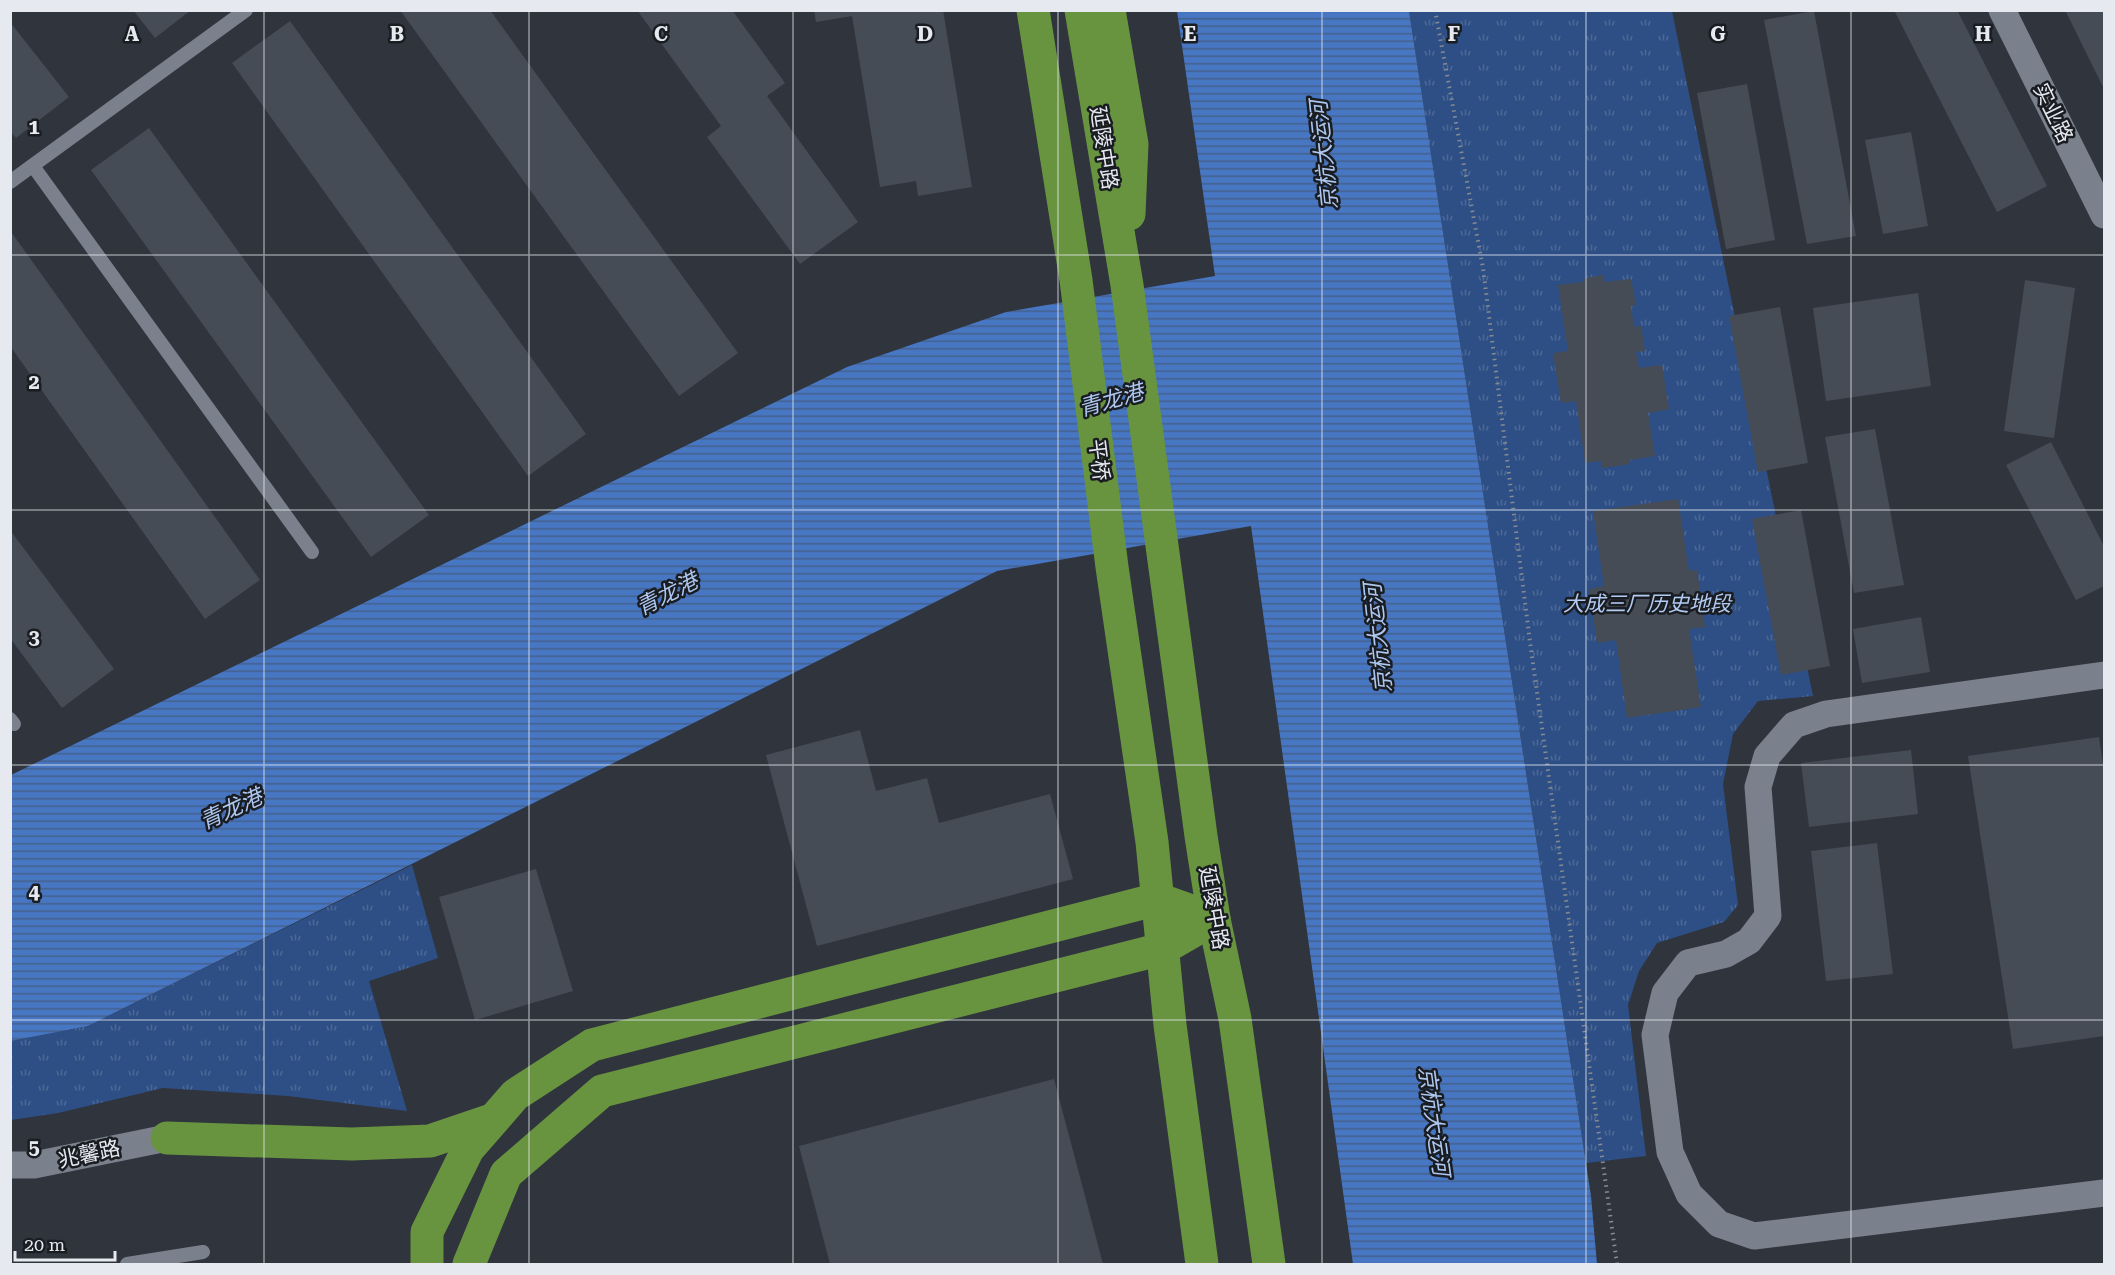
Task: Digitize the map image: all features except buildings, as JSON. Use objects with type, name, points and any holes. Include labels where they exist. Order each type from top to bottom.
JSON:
[{"type":"main road","name":"平桥","points":[[1033,10],[1077,280],[1112,567],[1152,842],[1158,899]]},
{"type":"main road","name":"延陵中路","points":[[1082,10],[1127,285],[1214,919],[1235,1019],[1269,1264]]},
{"type":"main road","points":[[1109,10],[1132,144],[1127,285]]},
{"type":"main road","points":[[427,1264],[428,1232],[468,1149],[515,1095],[592,1045],[1158,899],[1214,919]]},
{"type":"main road","points":[[1158,899],[1170,1025],[1202,1264]]},
{"type":"main road","points":[[469,1264],[506,1174],[602,1091],[1162,949],[1214,919]]},
{"type":"main road","points":[[168,1138],[352,1144],[430,1142],[494,1120]]},
{"type":"street","name":"实业路","points":[[2002,10],[2104,215]]},
{"type":"street","points":[[2104,675],[1826,714],[1794,725],[1767,756],[1758,787],[1768,916],[1749,940],[1726,954],[1688,963],[1665,993],[1656,1035],[1670,1152],[1689,1194],[1719,1224],[1754,1236],[2104,1193]]},
{"type":"street","name":"兆馨路","points":[[10,1165],[34,1165],[168,1138]]},
{"type":"lane","points":[[10,182],[246,10]]},
{"type":"lane","points":[[33,166],[312,552]]},
{"type":"lane","points":[[127,1264],[203,1252]]},
{"type":"path","points":[[1435,10],[1483,268],[1530,642],[1617,1264]]},
{"type":"green space","name":"大成三厂历史地段","points":[[1409,11],[1672,11],[1813,696],[1758,701],[1733,734],[1723,784],[1738,905],[1724,922],[1657,943],[1639,971],[1628,1005],[1646,1156],[1586,1163]]},
{"type":"green space","points":[[412,865],[438,958],[369,981],[407,1111],[288,1096],[163,1088],[58,1113],[11,1120],[11,1041],[88,1026]]},
{"type":"water","points":[[1177,11],[1409,11],[1591,1196],[1597,1264],[1353,1264],[1251,526],[997,571],[88,1026],[11,1041],[11,775],[847,367],[1006,312],[1215,276]]},
{"type":"water label","name":"京杭大运河","points":[[1324,155]]},
{"type":"water label","name":"青龙港","points":[[1111,400]]},
{"type":"water label","name":"青龙港","points":[[667,594]]},
{"type":"water label","name":"京杭大运河","points":[[1378,638]]},
{"type":"water label","name":"青龙港","points":[[231,809]]},
{"type":"water label","name":"京杭大运河","points":[[1434,1121]]}]
